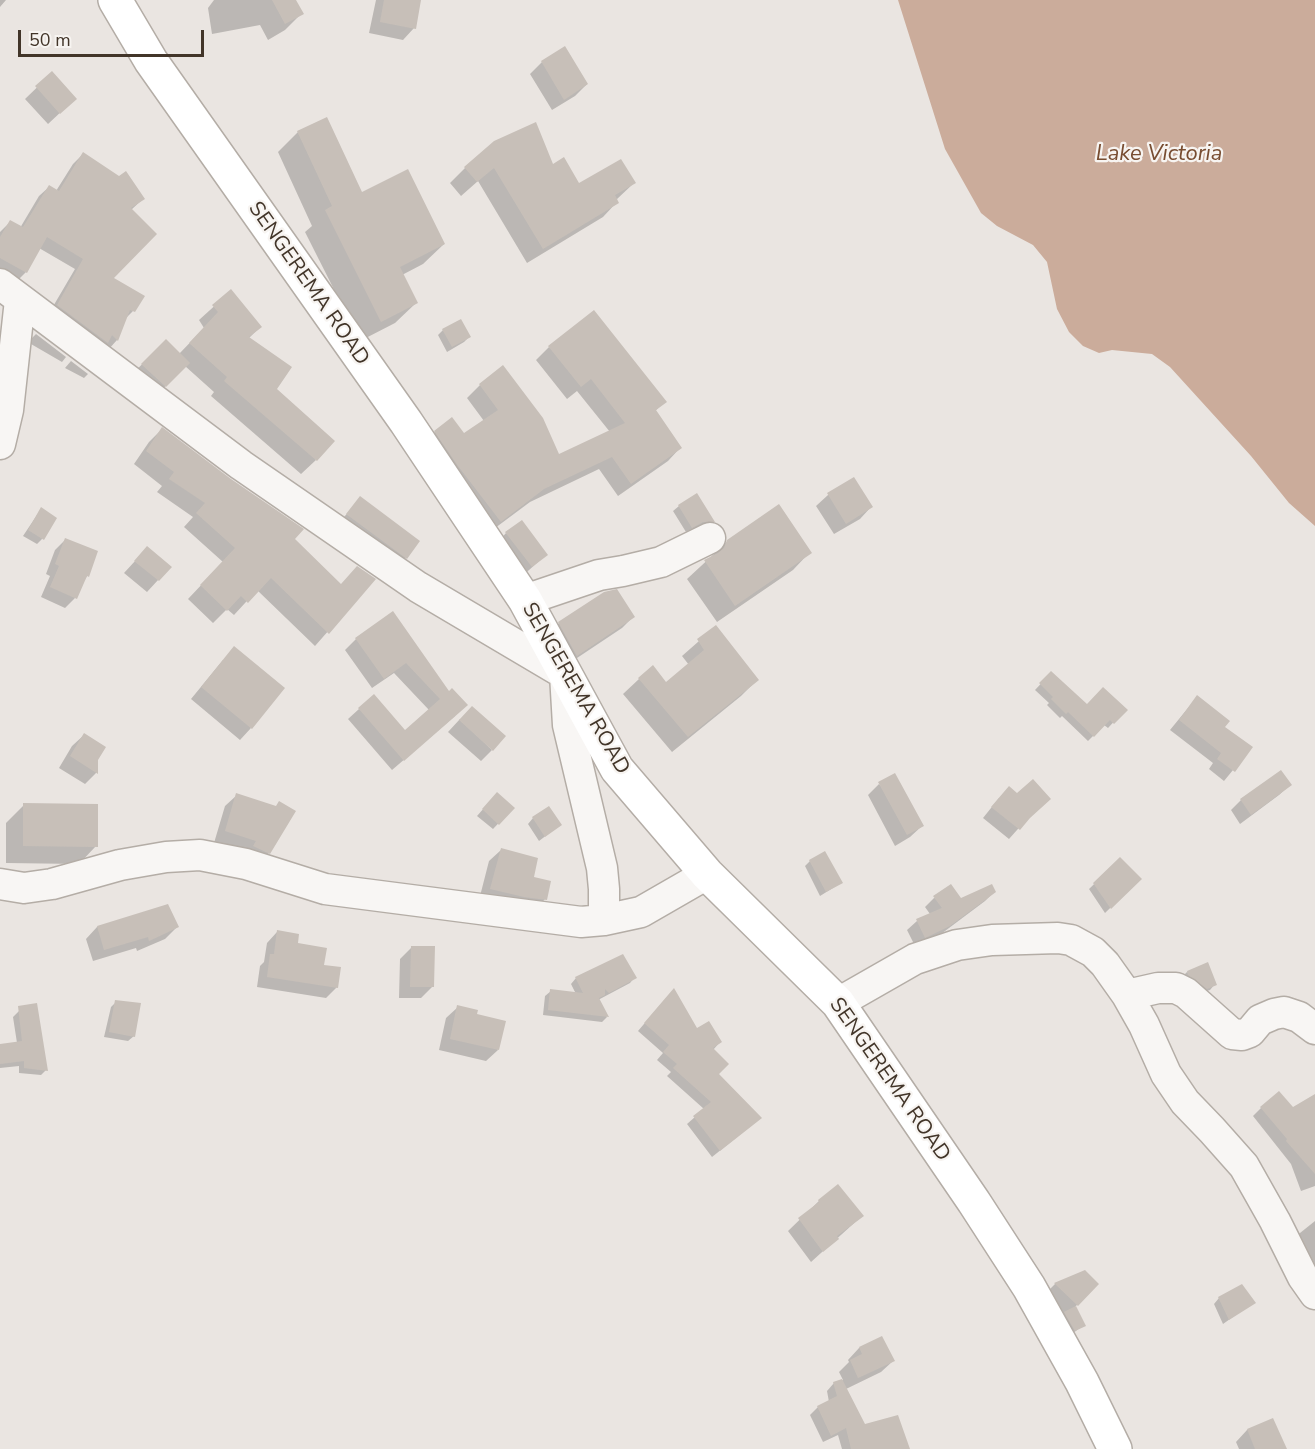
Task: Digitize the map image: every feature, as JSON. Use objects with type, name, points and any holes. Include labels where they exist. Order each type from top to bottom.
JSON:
[{"type":"main road","name":"SENGEREMA ROAD","points":[[115,0],[151,61],[406,422],[525,600],[617,769],[707,874],[838,1003],[1029,1287],[1082,1382],[1114,1449]]},
{"type":"street","points":[[0,444],[8,410],[10,292]]},
{"type":"street","points":[[10,292],[241,465],[418,587],[565,674],[568,724],[602,868],[604,921]]},
{"type":"street","points":[[525,600],[591,577],[661,562],[710,538]]},
{"type":"street","points":[[0,884],[24,888],[52,884],[120,865],[166,857],[200,855],[246,864],[325,889],[581,922],[604,921],[641,912],[707,874]]},
{"type":"street","points":[[838,1003],[915,959],[957,945],[992,940],[1035,938],[1071,940],[1093,952],[1127,994],[1166,1074],[1185,1102],[1244,1167],[1303,1277],[1315,1294]]},
{"type":"street","points":[[1127,994],[1158,988],[1176,988],[1186,993],[1232,1034],[1242,1035],[1250,1032],[1260,1020],[1284,1012],[1299,1017],[1315,1029]]},
{"type":"water","name":"Lake Victoria","points":[[898,0],[1315,0],[1315,526],[1289,503],[1251,456],[1170,367],[1152,354],[1112,350],[1099,353],[1083,346],[1069,332],[1057,309],[1047,262],[1033,245],[997,226],[981,213],[945,149]]},
{"type":"building","points":[[272,0],[296,0],[304,14],[285,24]]},
{"type":"building","points":[[384,0],[421,0],[416,29],[380,22]]},
{"type":"building","points":[[565,46],[588,84],[564,100],[541,61]]},
{"type":"building","points":[[52,71],[77,99],[60,114],[35,86]]},
{"type":"building","points":[[327,117],[362,192],[408,169],[445,244],[400,267],[418,303],[381,322],[325,210],[332,206],[297,131]]},
{"type":"building","points":[[536,122],[553,164],[564,157],[579,183],[621,159],[636,183],[615,195],[619,203],[543,249],[494,168],[477,182],[464,167],[494,141]]},
{"type":"building","points":[[83,152],[119,176],[126,171],[145,199],[131,208],[157,234],[114,278],[145,296],[135,312],[130,310],[118,341],[112,335],[108,343],[57,305],[83,259],[47,237],[27,273],[0,258],[0,237],[10,220],[23,227],[49,185],[59,191]]},
{"type":"building","points":[[231,289],[262,327],[249,337],[292,367],[277,389],[335,441],[317,461],[224,381],[227,377],[189,343],[218,312],[212,305]]},
{"type":"building","points":[[594,310],[667,402],[656,410],[682,448],[631,484],[612,457],[544,489],[501,522],[434,431],[452,417],[464,433],[498,410],[479,384],[503,365],[543,418],[559,454],[625,423],[591,379],[581,387],[548,346]]},
{"type":"building","points":[[461,319],[471,337],[452,347],[442,329]]},
{"type":"building","points":[[166,339],[190,363],[166,387],[141,364]]},
{"type":"building","points":[[162,427],[231,479],[304,529],[295,539],[341,584],[357,566],[376,579],[329,634],[271,578],[248,603],[241,596],[227,611],[200,585],[235,548],[196,513],[205,503],[169,479],[174,472],[146,451]]},
{"type":"building","points":[[854,477],[873,507],[846,524],[827,493]]},
{"type":"building","points":[[697,493],[715,522],[703,522],[692,528],[678,505]]},
{"type":"building","points":[[360,496],[420,541],[407,559],[346,514]]},
{"type":"building","points":[[779,504],[812,553],[735,606],[704,560],[718,553],[724,548],[727,540]]},
{"type":"building","points":[[41,507],[57,518],[44,540],[28,530]]},
{"type":"building","points":[[522,520],[548,555],[532,567],[505,532]]},
{"type":"building","points":[[65,538],[98,551],[89,577],[87,576],[77,599],[50,587],[59,566],[55,564]]},
{"type":"building","points":[[147,546],[172,567],[159,581],[134,561]]},
{"type":"building","points":[[617,589],[635,617],[577,656],[558,622],[604,592]]},
{"type":"building","points":[[393,611],[449,691],[452,688],[468,705],[404,761],[358,708],[374,694],[405,730],[440,699],[406,663],[384,679],[355,638]]},
{"type":"building","points":[[716,625],[759,680],[688,737],[638,678],[653,665],[666,682],[704,650],[697,639]]},
{"type":"building","points":[[234,646],[285,688],[252,729],[201,687]]},
{"type":"building","points":[[1051,671],[1087,704],[1103,687],[1128,710],[1114,724],[1110,720],[1094,737],[1068,712],[1066,714],[1039,683]]},
{"type":"building","points":[[1197,695],[1230,721],[1225,727],[1253,747],[1235,772],[1217,759],[1221,753],[1179,720]]},
{"type":"building","points":[[472,706],[506,736],[493,751],[459,720]]},
{"type":"building","points":[[84,733],[106,747],[98,760],[98,774],[70,756]]},
{"type":"building","points":[[1281,770],[1292,785],[1251,815],[1240,799]]},
{"type":"building","points":[[895,773],[924,826],[907,835],[878,782]]},
{"type":"building","points":[[1033,779],[1051,799],[1020,830],[991,807],[1009,786],[1017,793]]},
{"type":"building","points":[[497,792],[515,808],[499,825],[482,809]]},
{"type":"building","points":[[236,793],[276,806],[279,801],[296,811],[270,854],[253,846],[256,841],[225,831]]},
{"type":"building","points":[[23,803],[98,804],[98,847],[23,846]]},
{"type":"building","points":[[549,806],[562,825],[545,837],[532,817]]},
{"type":"building","points":[[501,848],[538,858],[534,877],[551,881],[547,900],[490,889]]},
{"type":"building","points":[[825,851],[843,883],[826,892],[809,860]]},
{"type":"building","points":[[1120,857],[1142,879],[1111,909],[1093,883]]},
{"type":"building","points":[[951,884],[961,898],[992,884],[996,892],[950,926],[925,938],[916,919],[942,908],[933,896]]},
{"type":"building","points":[[168,904],[179,927],[149,941],[148,937],[104,950],[97,926]]},
{"type":"building","points":[[277,930],[299,934],[298,943],[327,948],[324,965],[341,967],[338,988],[267,977],[270,954],[274,954]]},
{"type":"building","points":[[411,946],[435,946],[434,987],[410,987]]},
{"type":"building","points":[[623,954],[637,978],[609,993],[605,989],[605,995],[599,998],[609,1017],[548,1010],[550,989],[583,993],[575,977]]},
{"type":"building","points":[[1208,962],[1217,985],[1207,989],[1188,975],[1187,971]]},
{"type":"building","points":[[674,988],[697,1028],[709,1021],[722,1042],[713,1048],[729,1064],[719,1074],[762,1118],[720,1151],[693,1116],[711,1102],[673,1068],[677,1064],[663,1052],[669,1045],[644,1023]]},
{"type":"building","points":[[115,1000],[141,1003],[135,1037],[109,1032]]},
{"type":"building","points":[[37,1003],[48,1071],[24,1068],[24,1061],[0,1064],[0,1044],[22,1041],[18,1006]]},
{"type":"building","points":[[457,1005],[478,1010],[477,1014],[506,1021],[499,1050],[450,1039]]},
{"type":"building","points":[[1279,1091],[1293,1107],[1315,1094],[1315,1174],[1260,1107]]},
{"type":"building","points":[[838,1184],[864,1216],[837,1236],[839,1239],[823,1252],[798,1218]]},
{"type":"building","points":[[1085,1270],[1099,1284],[1078,1306],[1054,1283]]},
{"type":"building","points":[[1242,1284],[1256,1303],[1229,1320],[1218,1297]]},
{"type":"building","points":[[1076,1306],[1086,1326],[1075,1331],[1064,1312]]},
{"type":"building","points":[[882,1336],[895,1361],[858,1378],[850,1360],[862,1354],[859,1347]]},
{"type":"building","points":[[842,1379],[865,1424],[898,1415],[910,1449],[851,1449],[846,1428],[831,1436],[817,1406],[837,1396],[833,1382]]},
{"type":"building","points":[[1273,1418],[1287,1449],[1255,1449],[1247,1429]]}]
